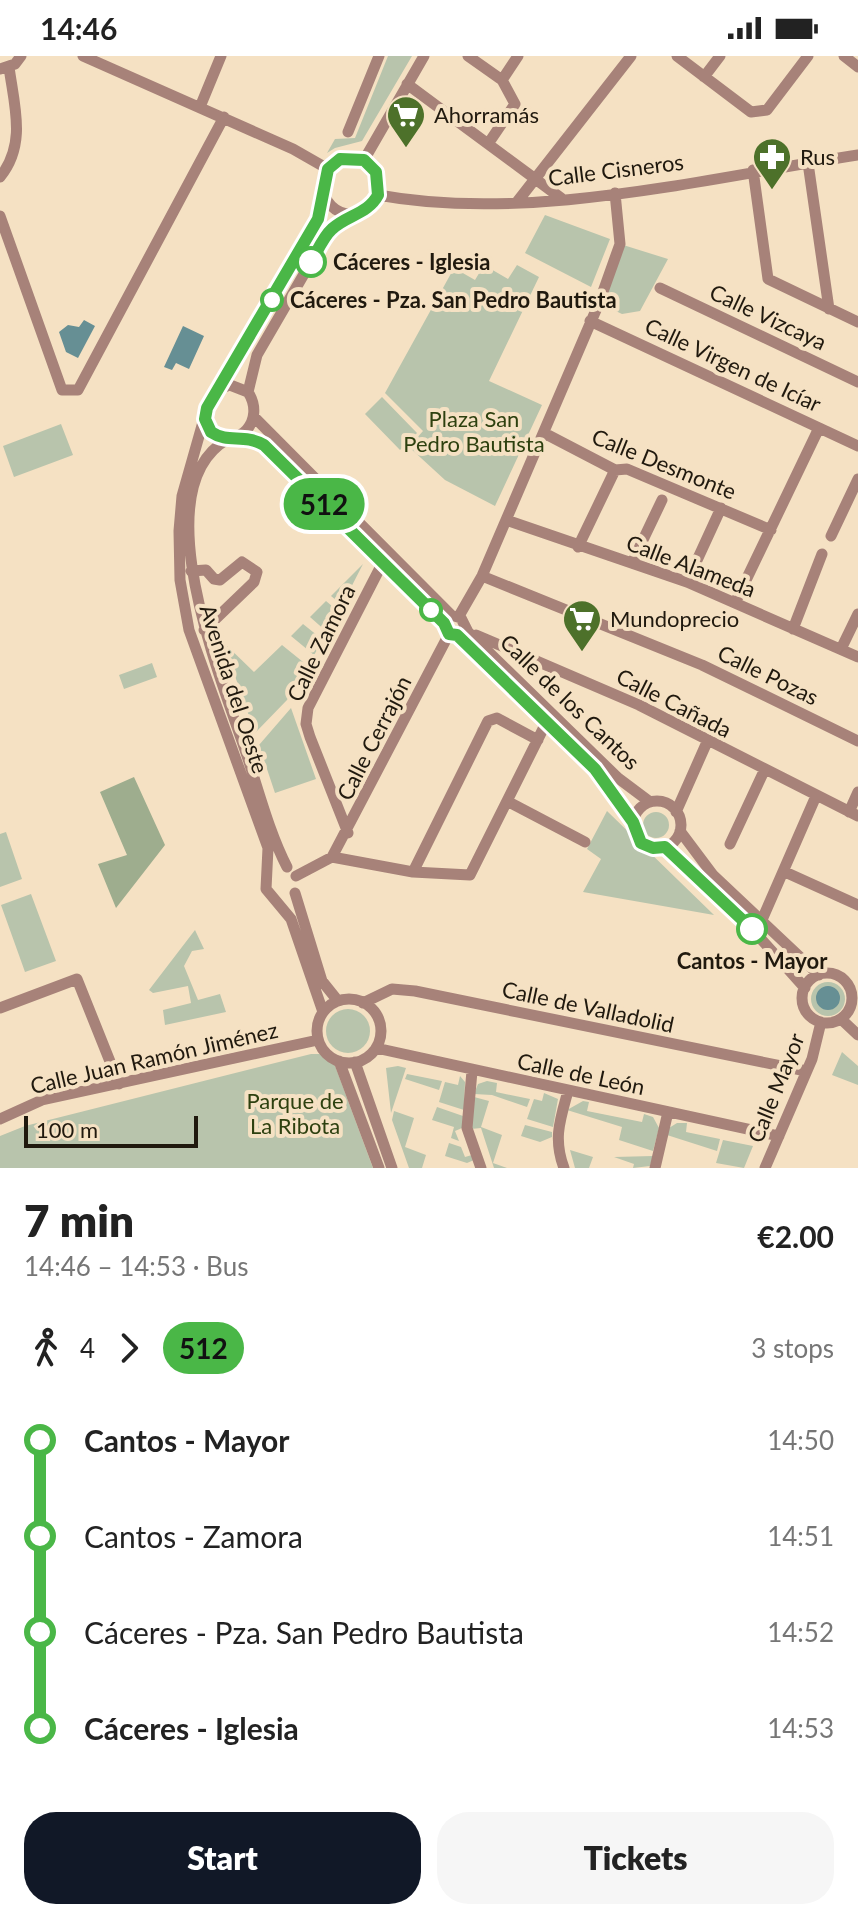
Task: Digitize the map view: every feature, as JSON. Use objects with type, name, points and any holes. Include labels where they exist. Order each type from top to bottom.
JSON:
[{"type":"street","points":[[0,177],[7,168],[19,134],[4,68],[21,56]]},
{"type":"street","points":[[83,56],[224,117],[328,169]]},
{"type":"street","points":[[200,107],[221,56]]},
{"type":"street","points":[[348,132],[379,56]]},
{"type":"street","points":[[364,160],[424,56]]},
{"type":"street","points":[[468,56],[502,80],[515,104],[488,144]]},
{"type":"street","points":[[502,80],[518,56]]},
{"type":"street","points":[[517,202],[631,56]]},
{"type":"street","points":[[677,56],[751,112],[767,110],[808,56]]},
{"type":"street","points":[[704,77],[720,56]]},
{"type":"street","points":[[844,56],[858,67]]},
{"type":"street","points":[[407,84],[561,198]]},
{"type":"street","points":[[0,216],[62,390],[78,390],[224,117]]},
{"type":"street","name":"Calle Cisneros","points":[[378,195],[455,206],[517,202],[615,193],[858,155]]},
{"type":"street","points":[[221,388],[230,385],[248,392],[253,399],[254,417],[241,435],[228,439],[211,432],[205,419],[207,408],[318,219],[328,169],[340,159],[364,160],[376,172],[378,195],[368,209],[352,214],[329,231],[257,355],[248,392]]},
{"type":"street","points":[[808,163],[829,309]]},
{"type":"street","points":[[753,170],[768,279],[858,322]]},
{"type":"street","name":"Calle Cerrajón","points":[[332,857],[348,833],[482,576],[544,433],[620,244],[615,193]]},
{"type":"street","points":[[324,194],[334,209],[352,214]]},
{"type":"street","name":"Calle Vizcaya","points":[[660,288],[858,382]]},
{"type":"street","name":"Calle Virgen de Icíar","points":[[590,321],[858,446]]},
{"type":"street","name":"Calle de los Cantos","points":[[254,417],[546,723],[595,769],[633,822]]},
{"type":"street","name":"Avenida del Oeste","points":[[205,419],[182,496],[180,580],[189,630],[268,848],[267,875]]},
{"type":"street","points":[[735,603],[819,428]]},
{"type":"street","name":"Calle Desmonte","points":[[544,433],[615,470],[627,469],[771,530]]},
{"type":"street","name":"Calle de los Cantos","points":[[241,435],[264,445],[383,562],[618,778],[650,802]]},
{"type":"street","name":"Avenida del Oeste","points":[[228,439],[209,453],[197,480],[192,507],[191,571],[204,630],[292,872]]},
{"type":"street","points":[[578,547],[615,470]]},
{"type":"street","points":[[831,536],[858,479]]},
{"type":"street","points":[[632,563],[662,500]]},
{"type":"street","points":[[687,582],[721,508]]},
{"type":"street","name":"Calle Alameda","points":[[506,520],[687,582],[858,657]]},
{"type":"street","points":[[793,629],[822,554]]},
{"type":"street","name":"Avenida del Oeste","points":[[191,571],[206,570],[214,579],[220,580],[242,562],[257,572],[254,582],[204,630]]},
{"type":"street","name":"Calle Zamora","points":[[348,833],[310,737],[306,724],[308,708],[383,562]]},
{"type":"street","name":"Calle Pozas","points":[[482,576],[702,665],[858,741]]},
{"type":"street","points":[[841,649],[858,614]]},
{"type":"street","name":"Calle Cañada","points":[[456,626],[639,705],[854,814]]},
{"type":"street","points":[[413,872],[488,721],[497,718],[538,740]]},
{"type":"street","points":[[323,1012],[291,919],[266,889],[267,875],[272,869],[292,872],[332,857],[413,872],[470,875],[546,723]]},
{"type":"street","points":[[707,742],[676,812],[680,831],[703,864],[819,975]]},
{"type":"street","points":[[730,844],[764,771]]},
{"type":"street","points":[[854,814],[858,792]]},
{"type":"street","points":[[761,922],[816,796]]},
{"type":"street","points":[[507,801],[585,842]]},
{"type":"street","points":[[676,812],[665,803],[650,802],[639,809],[633,822],[641,843],[653,848],[665,847],[680,831]]},
{"type":"street","points":[[665,847],[752,929],[805,988]]},
{"type":"street","points":[[292,872],[295,893],[322,981],[338,1001]]},
{"type":"street","points":[[785,872],[858,905]]},
{"type":"street","points":[[276,898],[286,899],[295,893]]},
{"type":"street","points":[[834,974],[849,986],[855,1008],[841,1019],[821,1022],[804,1007],[805,988],[819,975],[834,974]]},
{"type":"street","points":[[849,986],[858,975]]},
{"type":"street","points":[[0,1008],[77,979],[119,1084]]},
{"type":"street","name":"Calle de Valladolid","points":[[363,1003],[392,989],[415,991],[806,1071]]},
{"type":"street","points":[[338,1001],[363,1003],[378,1017],[380,1038],[376,1048],[355,1062],[339,1061],[322,1049],[318,1040],[316,1030],[323,1012],[338,1001]]},
{"type":"street","points":[[841,1019],[858,1035]]},
{"type":"street","name":"Calle Mayor","points":[[765,1168],[819,1041],[821,1022]]},
{"type":"street","name":"Calle Juan Ramón Jiménez","points":[[0,1119],[42,1100],[318,1040]]},
{"type":"street","name":"Calle de León","points":[[376,1048],[779,1136]]},
{"type":"street","points":[[339,1061],[379,1168]]},
{"type":"street","points":[[355,1062],[392,1168]]},
{"type":"street","points":[[472,1071],[467,1128],[481,1168]]},
{"type":"street","points":[[564,1168],[556,1147],[556,1134],[568,1091]]},
{"type":"street","points":[[655,1168],[668,1112]]},
{"type":"green space","points":[[388,56],[412,56],[362,141],[327,153],[335,139],[355,138]]},
{"type":"green space","points":[[545,215],[610,239],[591,287],[525,253]]},
{"type":"green space","points":[[620,244],[668,259],[640,311],[622,314],[599,303]]},
{"type":"green space","name":"Plaza San Pedro Bautista","points":[[484,265],[508,279],[517,265],[539,277],[489,381],[542,405],[495,506],[445,480],[409,447],[423,431],[385,393],[454,268],[475,280]]},
{"type":"green space","points":[[382,397],[417,433],[400,450],[365,414]]},
{"type":"green space","points":[[61,424],[73,455],[14,477],[3,446]]},
{"type":"green space","points":[[363,564],[342,605],[331,596]]},
{"type":"green space","points":[[326,601],[339,612],[327,632],[310,617]]},
{"type":"green space","points":[[303,624],[323,640],[314,655],[291,636]]},
{"type":"green space","points":[[223,642],[254,672],[282,645],[308,666],[287,700],[255,733]]},
{"type":"green space","points":[[152,663],[157,677],[124,689],[119,675]]},
{"type":"green space","points":[[291,708],[316,779],[275,793],[259,745]]},
{"type":"green space","points":[[134,777],[165,845],[116,908],[98,864],[127,855],[100,792]]},
{"type":"green space","points":[[607,811],[714,915],[583,892],[601,859],[587,849]]},
{"type":"green space","points":[[656,812],[665,816],[669,825],[665,834],[656,838],[647,834],[643,825],[647,816]]},
{"type":"green space","points":[[6,832],[22,879],[0,887],[0,834]]},
{"type":"green space","points":[[31,894],[56,961],[25,972],[1,905]]},
{"type":"green space","points":[[195,930],[204,949],[192,951],[184,966],[198,1000],[220,994],[226,1012],[165,1025],[163,1010],[191,1003],[188,986],[153,993],[149,990]]},
{"type":"green space","points":[[828,982],[840,987],[845,999],[840,1011],[828,1016],[816,1011],[811,999],[816,987]]},
{"type":"green space","points":[[348,1009],[363,1016],[370,1031],[363,1046],[348,1053],[333,1046],[326,1031],[333,1016]]},
{"type":"green space","points":[[842,1052],[858,1066],[858,1085],[832,1075]]},
{"type":"green space","name":"Parque de La Ribota","points":[[311,1054],[322,1054],[334,1063],[373,1168],[0,1168],[0,1136],[25,1126]]},
{"type":"green space","points":[[386,1068],[406,1068],[391,1113]]},
{"type":"green space","points":[[407,1074],[442,1081],[439,1090],[405,1079]]},
{"type":"green space","points":[[460,1076],[465,1082],[464,1110],[439,1102],[445,1082],[458,1085]]},
{"type":"green space","points":[[487,1081],[497,1083],[496,1092],[530,1099],[527,1107],[492,1095],[474,1094],[478,1084]]},
{"type":"green space","points":[[544,1093],[558,1099],[553,1127],[527,1119],[534,1099],[542,1101]]},
{"type":"green space","points":[[474,1097],[489,1101],[481,1127],[502,1135],[493,1163],[507,1168],[494,1168],[481,1128],[471,1129]]},
{"type":"green space","points":[[583,1101],[589,1102],[587,1111],[642,1122],[644,1114],[653,1117],[659,1128],[653,1151],[619,1140],[622,1127],[567,1110]]},
{"type":"green space","points":[[437,1107],[463,1116],[462,1128],[455,1131],[459,1141],[451,1138],[454,1127],[432,1120]]},
{"type":"green space","points":[[394,1111],[414,1118],[405,1147],[426,1155],[422,1168],[409,1168],[392,1120]]},
{"type":"green space","points":[[677,1123],[687,1123],[686,1132],[720,1139],[717,1151],[667,1135],[669,1128]]},
{"type":"green space","points":[[525,1125],[552,1132],[552,1137],[540,1142],[521,1136]]},
{"type":"green space","points":[[723,1140],[753,1146],[744,1168],[716,1163]]},
{"type":"green space","points":[[449,1143],[461,1147],[465,1157],[472,1155],[474,1160],[467,1163],[445,1156]]},
{"type":"green space","points":[[570,1150],[593,1157],[589,1168],[575,1168]]},
{"type":"green space","points":[[653,1156],[650,1166],[633,1168],[634,1164],[614,1157]]},
{"type":"water","points":[[84,320],[95,326],[78,358],[66,352],[59,332],[68,325],[79,327]]},
{"type":"water","points":[[183,326],[204,336],[189,369],[176,363],[172,370],[164,367]]},
{"type":"water","points":[[828,986],[839,993],[840,998],[833,1009],[828,1010],[817,1003],[816,998],[823,987]]},
{"type":"bus line","name":"512","points":[[311,262],[329,231],[374,203],[379,179],[364,160],[340,159],[328,169],[322,186],[324,194],[318,219],[207,408],[205,419],[211,432],[228,439],[241,435],[264,445],[444,623],[444,630],[457,635],[595,769],[633,822],[633,830],[641,843],[659,849],[665,847],[752,929]]},
{"type":"place","name":"Ahorramás","points":[[406,149]]},
{"type":"place","name":"Rus","points":[[772,191]]},
{"type":"place","name":"Cáceres - Iglesia","points":[[311,262]]},
{"type":"place","name":"Cáceres - Pza. San Pedro Bautista","points":[[272,300]]},
{"type":"place","name":"Mundoprecio","points":[[582,653]]},
{"type":"place","name":"Cantos - Mayor","points":[[752,929]]}]
